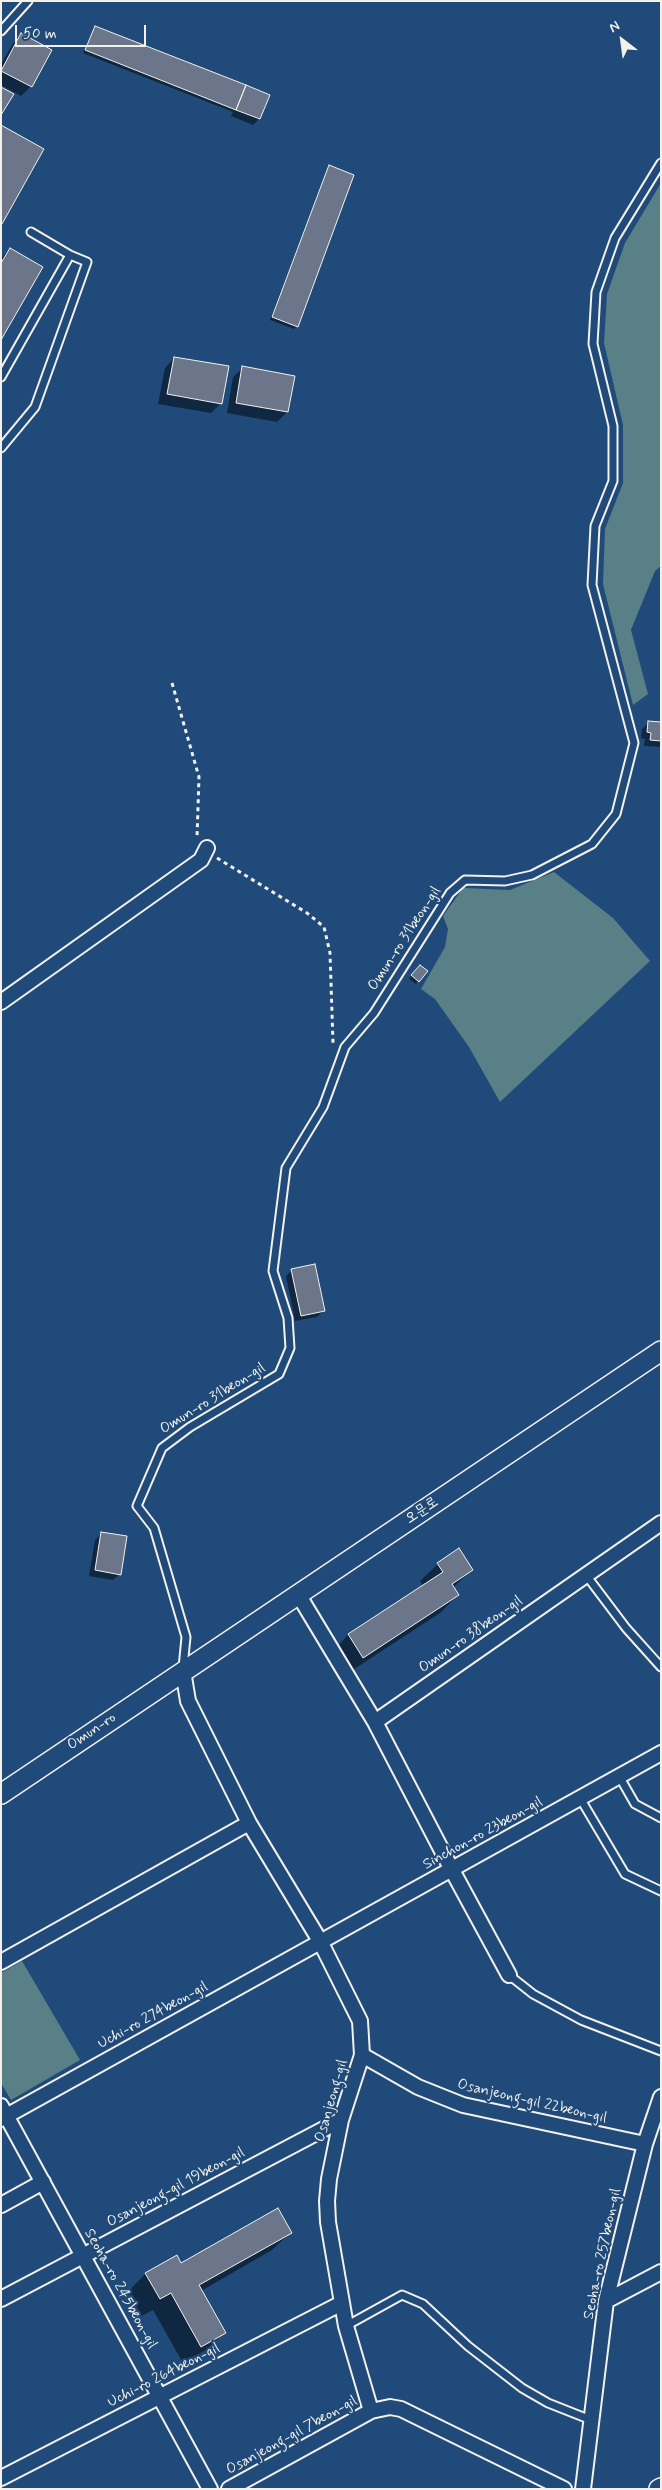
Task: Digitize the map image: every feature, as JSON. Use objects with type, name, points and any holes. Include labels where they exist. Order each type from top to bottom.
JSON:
[{"type":"street","points":[[1,1002],[200,860],[208,848]]},
{"type":"street","name":"오문로","points":[[183,1671],[661,1350]]},
{"type":"street","name":"Omun-ro 38beon-gil","points":[[375,1722],[661,1523]]},
{"type":"street","points":[[298,1594],[375,1722],[509,1975]]},
{"type":"street","name":"Omun-ro","points":[[1,1794],[183,1671]]},
{"type":"street","name":"Osanjeong-gil","points":[[183,1671],[188,1701],[249,1823],[320,1941],[360,2021],[362,2054],[341,2120],[329,2179],[327,2201],[328,2222],[346,2326],[371,2411]]},
{"type":"street","name":"Sinchon-ro 23beon-gil","points":[[320,1941],[452,1870],[661,1752]]},
{"type":"street","points":[[1,1962],[249,1823]]},
{"type":"street","name":"Uchi-ro 274beon-gil","points":[[3,2114],[320,1941]]},
{"type":"street","name":"Osanjeong-gil 22beon-gil","points":[[362,2054],[418,2087],[463,2105],[645,2144]]},
{"type":"street","name":"Seoha-ro 257beon-gil","points":[[583,2489],[606,2301],[645,2144],[661,2097]]},
{"type":"street","name":"Seoha-ro 245beon-gil","points":[[3,2114],[43,2182],[210,2489]]},
{"type":"street","name":"Osanjeong-gil 19beon-gil","points":[[1,2299],[341,2120]]},
{"type":"street","points":[[1,2205],[43,2182]]},
{"type":"street","points":[[606,2301],[661,2272]]},
{"type":"street","name":"Uchi-ro 264beon-gil","points":[[1,2478],[342,2303]]},
{"type":"street","points":[[371,2411],[390,2407],[401,2409],[564,2489]]},
{"type":"street","name":"Osanjeong-gil 7beon-gil","points":[[229,2489],[371,2411]]},
{"type":"lane","points":[[1,31],[28,1]]},
{"type":"lane","name":"Omun-ro 31beon-gil","points":[[183,1671],[186,1636],[154,1528],[137,1506],[162,1448],[190,1427],[279,1374],[290,1348],[288,1318],[274,1271],[286,1168],[323,1107],[345,1047],[374,1012],[450,893],[465,880],[505,881],[532,875],[592,844],[616,814],[634,743],[592,585],[594,526],[612,481],[613,463],[613,426],[593,344],[596,292],[615,238],[661,163]]},
{"type":"lane","points":[[1,448],[35,407],[87,262],[70,255],[31,232]]},
{"type":"lane","points":[[1,377],[70,255]]},
{"type":"lane","points":[[586,1575],[626,1628],[661,1667]]},
{"type":"lane","points":[[619,1776],[635,1804],[661,1818]]},
{"type":"lane","points":[[580,1798],[625,1874],[661,1891]]},
{"type":"lane","points":[[509,1975],[533,1994],[581,2020],[661,2052]]},
{"type":"lane","points":[[346,2326],[402,2295],[422,2304],[487,2361],[522,2388],[548,2403],[591,2420]]},
{"type":"path","points":[[172,683],[199,776],[196,837],[220,860],[307,912],[324,927],[330,953],[333,1078]]},
{"type":"green space","points":[[661,183],[661,566],[655,571],[631,630],[648,694],[633,705],[603,584],[605,529],[623,483],[623,425],[604,343],[607,294],[625,243]]},
{"type":"green space","points":[[554,872],[613,918],[650,961],[500,1102],[469,1047],[435,999],[421,989],[445,947],[448,929],[443,916],[463,888],[510,890]]},
{"type":"green space","points":[[22,1961],[80,2060],[11,2100],[1,2083],[1,1973]]},
{"type":"building","points":[[95,26],[246,85],[236,110],[85,50]]},
{"type":"building","points":[[21,33],[52,50],[32,87],[1,71]]},
{"type":"building","points":[[246,85],[270,95],[260,119],[236,110]]},
{"type":"building","points":[[1,87],[14,94],[1,115]]},
{"type":"building","points":[[1,125],[44,149],[2,224],[1,224]]},
{"type":"building","points":[[329,165],[354,175],[298,327],[272,317]]},
{"type":"building","points":[[10,248],[43,267],[1,340],[1,263]]},
{"type":"building","points":[[174,357],[229,366],[222,404],[167,394]]},
{"type":"building","points":[[242,366],[295,376],[288,412],[236,403]]},
{"type":"building","points":[[648,721],[661,722],[661,741],[650,740],[651,733],[647,732]]},
{"type":"building","points":[[420,965],[428,971],[419,982],[411,975]]},
{"type":"building","points":[[315,1264],[325,1311],[301,1316],[291,1269]]},
{"type":"building","points":[[101,1532],[127,1536],[121,1575],[95,1570]]},
{"type":"building","points":[[459,1548],[473,1570],[452,1584],[459,1595],[363,1658],[348,1634],[443,1572],[437,1563]]},
{"type":"building","points":[[278,2208],[292,2233],[199,2285],[226,2333],[201,2347],[171,2293],[160,2299],[145,2273],[177,2255],[181,2263]]}]
